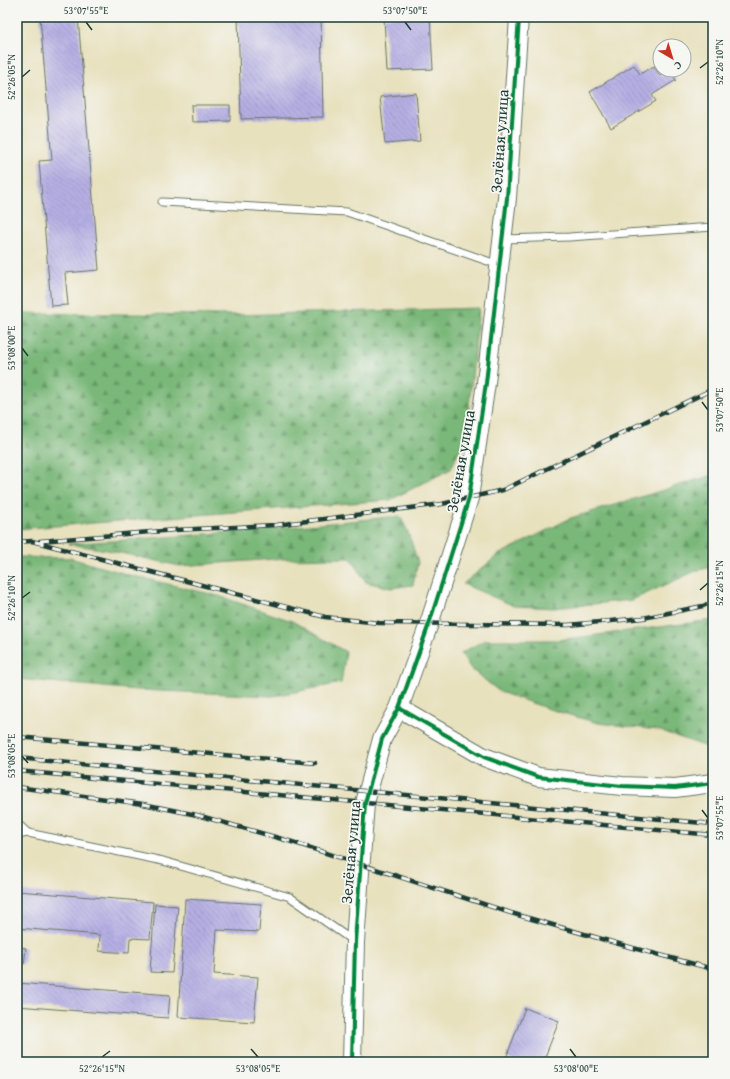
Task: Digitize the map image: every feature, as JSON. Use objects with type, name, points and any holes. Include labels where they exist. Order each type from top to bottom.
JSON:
[{"type":"street","name":"Зелёная улица","points":[[352,1062],[355,942],[365,803],[382,739],[399,708],[429,624],[469,498],[486,383],[507,198],[519,17]]},
{"type":"street","points":[[399,708],[484,758],[538,777],[622,786],[675,788],[713,783]]},
{"type":"lane","points":[[162,202],[347,212],[500,265]]},
{"type":"lane","points":[[502,240],[713,227]]},
{"type":"lane","points":[[17,823],[28,833]]},
{"type":"lane","points":[[17,835],[28,833],[163,861],[290,897],[355,942]]},
{"type":"green space","points":[[479,308],[466,436],[451,469],[390,500],[17,529],[17,313],[233,315]]},
{"type":"green space","points":[[713,475],[713,567],[698,570],[632,600],[554,608],[514,606],[463,584],[498,555],[571,518]]},
{"type":"green space","points":[[400,516],[408,532],[418,562],[413,585],[391,588],[366,582],[351,558],[275,559],[180,566],[107,550],[68,544],[248,531]]},
{"type":"green space","points":[[17,557],[70,558],[130,575],[219,596],[292,621],[346,652],[341,683],[274,696],[137,690],[17,679]]},
{"type":"green space","points":[[713,620],[713,747],[710,748],[658,730],[598,723],[549,709],[500,692],[471,669],[461,653],[485,640],[558,640]]},
{"type":"building","points":[[40,17],[78,17],[99,270],[65,273],[68,305],[51,306],[39,161],[52,160]]},
{"type":"building","points":[[238,17],[321,17],[323,117],[241,119]]},
{"type":"building","points":[[384,17],[430,17],[433,69],[387,71]]},
{"type":"building","points":[[634,65],[640,74],[652,67],[652,78],[675,78],[676,80],[652,95],[656,101],[611,128],[590,92]]},
{"type":"building","points":[[416,93],[420,141],[385,144],[380,97]]},
{"type":"building","points":[[191,105],[230,105],[230,121],[192,122]]},
{"type":"building","points":[[17,891],[153,902],[150,939],[130,938],[129,953],[99,951],[100,935],[17,928]]},
{"type":"building","points":[[185,899],[261,904],[259,932],[217,930],[214,974],[258,977],[254,1022],[178,1017]]},
{"type":"building","points":[[155,904],[178,906],[172,973],[150,972]]},
{"type":"building","points":[[17,947],[26,948],[24,964],[17,963]]},
{"type":"building","points":[[17,983],[170,995],[168,1018],[17,1006]]},
{"type":"building","points":[[525,1008],[559,1021],[543,1062],[516,1062],[506,1058]]},
{"type":"railway","points":[[40,541],[175,530],[276,525],[442,504],[503,490],[713,389]]},
{"type":"railway","points":[[17,542],[32,541],[325,617],[379,623],[568,625],[643,618],[703,606],[713,602]]},
{"type":"railway","points":[[17,737],[315,763]]},
{"type":"railway","points":[[17,758],[713,824]]},
{"type":"railway","points":[[17,771],[713,835]]},
{"type":"railway","points":[[17,787],[143,804],[197,815],[289,841],[511,913],[713,969]]},
{"type":"cycle path","points":[[352,1062],[355,942],[365,803],[382,739],[399,708],[429,624],[469,498],[486,383],[507,198],[519,17]]},
{"type":"cycle path","points":[[399,708],[484,757],[538,777],[622,786],[675,788],[713,783]]}]
